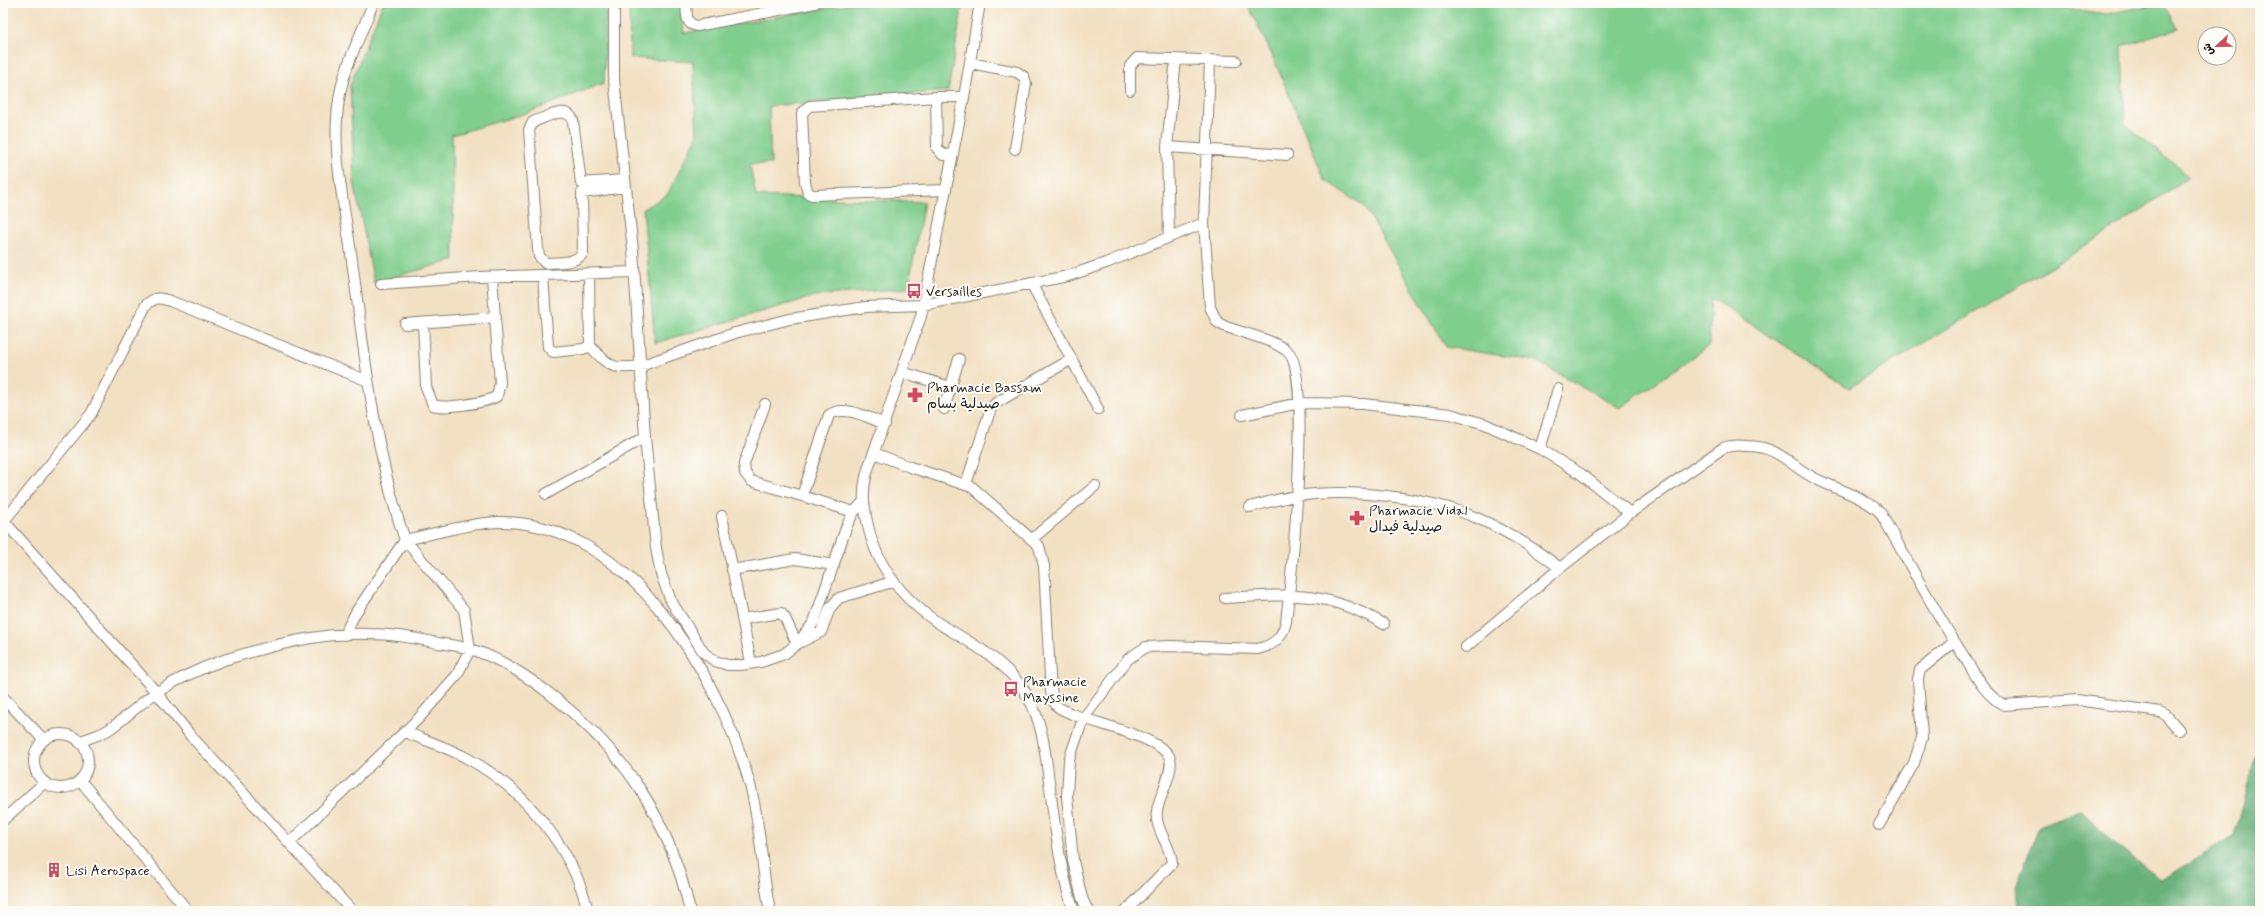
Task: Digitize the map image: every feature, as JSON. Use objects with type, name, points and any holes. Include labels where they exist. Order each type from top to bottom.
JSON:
[{"type":"street","points":[[289,843],[405,732],[447,687],[457,675],[470,649],[464,610],[405,540],[394,509],[385,472],[368,381],[336,140],[339,98],[346,71],[373,3]]},
{"type":"street","points":[[614,3],[614,80],[634,272],[645,437],[660,574],[671,601],[704,653],[715,661],[728,665],[761,662],[784,654],[797,644],[821,632],[830,608],[839,598],[892,582]]},
{"type":"street","points":[[686,3],[687,20],[689,24],[697,26],[814,3]]},
{"type":"street","points":[[980,3],[964,98],[923,305],[885,424],[868,468],[864,501],[868,527],[875,550],[892,582],[922,611],[969,640],[1007,669],[1027,696],[1039,719],[1046,750],[1058,853],[1074,911]]},
{"type":"street","points":[[1130,90],[1130,66],[1137,58],[1236,61]]},
{"type":"street","points":[[1169,237],[1167,147],[1176,59]]},
{"type":"street","points":[[1088,911],[1082,898],[1073,861],[1067,796],[1069,760],[1083,718],[1128,659],[1146,647],[1170,646],[1258,649],[1266,647],[1282,634],[1289,594],[1297,496],[1300,403],[1294,360],[1288,352],[1278,346],[1217,322],[1210,307],[1204,223],[1210,61]]},
{"type":"street","points":[[970,63],[1017,72],[1024,77],[1026,83],[1015,149]]},
{"type":"street","points":[[946,190],[817,196],[808,192],[805,182],[802,113],[809,106],[936,97],[964,98]]},
{"type":"street","points":[[936,97],[937,148],[943,155],[953,154]]},
{"type":"street","points":[[559,112],[567,113],[572,116],[581,183],[624,184],[582,193],[583,253],[581,257],[570,261],[545,263],[542,260],[538,249],[529,130],[533,122],[559,112]]},
{"type":"street","points":[[1167,147],[1287,155]]},
{"type":"street","points":[[589,274],[590,346],[608,365],[626,368],[640,366],[728,335],[790,319],[865,307],[923,305],[1068,276],[1087,270],[1204,223]]},
{"type":"street","points":[[381,284],[492,277],[634,272]]},
{"type":"street","points":[[543,276],[548,347],[553,352],[583,349],[590,346]]},
{"type":"street","points":[[423,323],[426,387],[430,401],[433,405],[437,407],[474,402],[497,396],[500,383],[492,277]]},
{"type":"street","points":[[1031,283],[1070,360],[1098,409]]},
{"type":"street","points":[[352,911],[186,730],[156,692],[4,521],[91,414],[146,305],[153,299],[160,297],[368,381]]},
{"type":"street","points":[[405,324],[496,317]]},
{"type":"street","points":[[944,409],[959,359]]},
{"type":"street","points":[[966,484],[991,408],[1070,360]]},
{"type":"street","points":[[902,372],[950,387]]},
{"type":"street","points":[[1540,449],[1558,389]]},
{"type":"street","points":[[1242,415],[1300,403],[1363,404],[1450,414],[1485,424],[1540,449],[1581,474],[1630,513]]},
{"type":"street","points":[[765,404],[744,464],[745,473],[751,481],[854,512]]},
{"type":"street","points":[[802,496],[829,415],[836,410],[844,410],[885,424]]},
{"type":"street","points":[[546,494],[645,437]]},
{"type":"street","points":[[1466,647],[1560,568],[1630,513],[1723,448],[1730,445],[1771,448],[1816,479],[1872,504],[1880,512],[1954,642],[1986,690],[1994,699],[2004,705],[2077,700],[2160,712],[2166,715],[2179,730]]},
{"type":"street","points":[[874,453],[910,467],[966,484],[985,497],[1032,539],[1041,550],[1044,566],[1052,694],[1059,708],[1153,743],[1164,750],[1172,763],[1157,816],[1159,827],[1169,846],[1172,863],[1126,911]]},
{"type":"street","points":[[1032,539],[1095,486]]},
{"type":"street","points":[[1250,507],[1297,496],[1330,494],[1380,496],[1408,499],[1476,517],[1515,537],[1560,568]]},
{"type":"street","points":[[797,644],[814,622],[854,512],[864,501]]},
{"type":"street","points":[[722,516],[750,663]]},
{"type":"street","points":[[344,635],[356,612],[405,540],[445,531],[501,522],[534,526],[564,535],[586,545],[606,558],[642,589],[673,624],[722,709],[749,780],[755,803],[770,911]]},
{"type":"street","points":[[732,570],[795,559],[834,565]]},
{"type":"street","points":[[1225,598],[1289,594],[1313,597],[1334,602],[1365,613],[1384,624]]},
{"type":"street","points":[[742,619],[781,613],[785,618],[797,644]]},
{"type":"street","points":[[79,742],[107,731],[156,692],[189,675],[223,661],[294,642],[344,635],[369,634],[416,638],[470,649],[490,656],[540,686],[582,718],[619,758],[657,816],[674,858],[690,911]]},
{"type":"street","points":[[1879,824],[1914,763],[1922,738],[1918,679],[1920,670],[1954,642]]},
{"type":"street","points":[[3,697],[44,740]]},
{"type":"street","points":[[405,732],[465,757],[501,780],[548,829],[565,855],[580,886],[588,911]]},
{"type":"street","points":[[62,734],[71,736],[79,742],[84,748],[87,760],[85,773],[80,780],[67,788],[51,786],[44,783],[36,773],[33,761],[36,749],[44,740],[52,735],[62,734]]},
{"type":"street","points":[[80,780],[188,911]]},
{"type":"street","points":[[3,820],[44,783]]},
{"type":"green space","points":[[383,3],[606,3],[604,83],[527,113],[452,135],[454,260],[374,283],[354,182],[350,85]]},
{"type":"green space","points":[[629,3],[681,3],[684,33],[856,3],[963,3],[948,91],[769,106],[771,164],[750,164],[756,196],[924,202],[908,288],[816,296],[655,343],[643,209],[667,195],[697,136],[693,62],[630,58]]},
{"type":"green space","points":[[1247,3],[2046,3],[2045,5],[2106,14],[2163,3],[2178,29],[2122,46],[2125,124],[2189,177],[2116,227],[1849,388],[1711,298],[1709,345],[1620,408],[1536,361],[1446,347],[1364,206],[1325,180],[1272,55]]},
{"type":"green space","points":[[2260,740],[2260,911],[2018,911],[2016,886],[2039,826],[2081,810],[2113,842],[2161,880],[2234,835]]},
{"type":"place","name":"Versailles","points":[[914,291]]},
{"type":"place","name":"Pharmacie Bassam صيدلية بسام","points":[[915,395]]},
{"type":"place","name":"Pharmacie Vidal صيدلية فيدال","points":[[1357,518]]},
{"type":"place","name":"Pharmacie Mayssine","points":[[1011,689]]},
{"type":"place","name":"Lisi Aerospace","points":[[54,870]]}]
